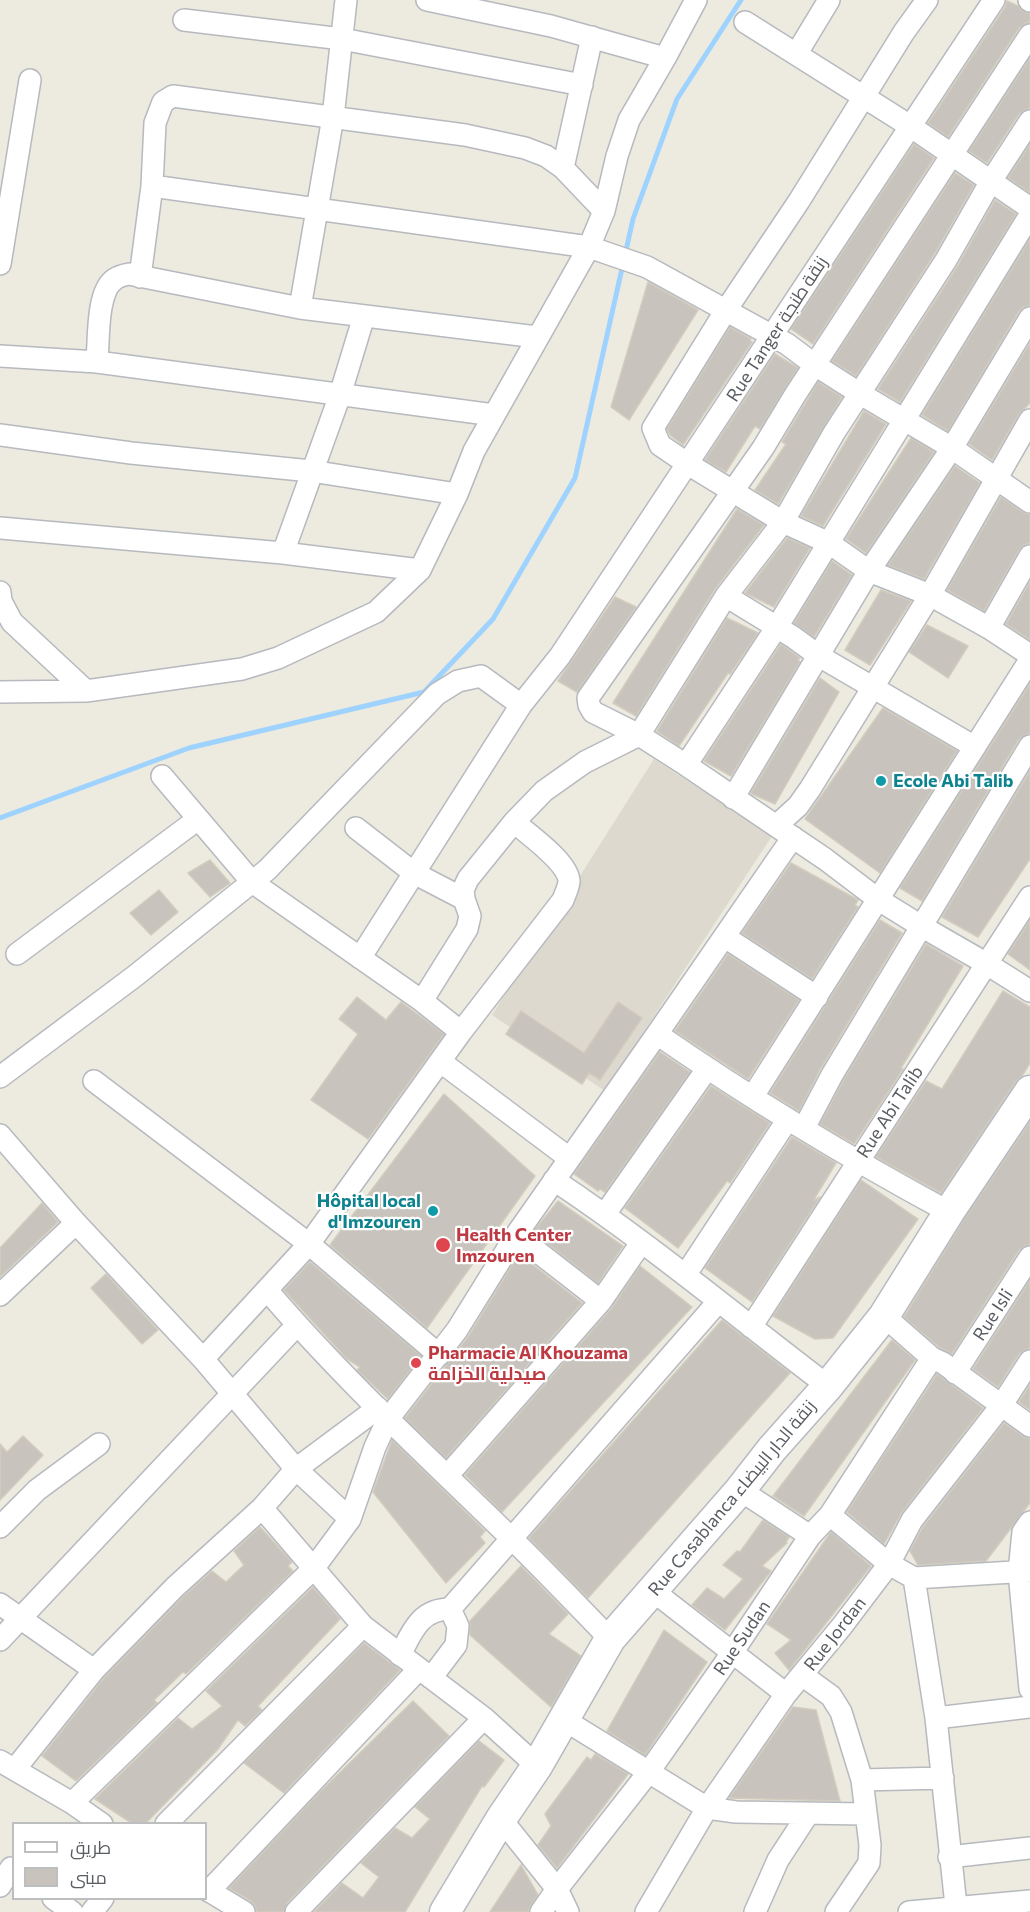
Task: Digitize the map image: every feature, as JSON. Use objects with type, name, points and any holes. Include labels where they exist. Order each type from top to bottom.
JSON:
[{"type":"main road","name":"Rue Casablanca زنقة الدار البيضاء","points":[[445,1912],[501,1819],[537,1766],[610,1639],[740,1490],[771,1449],[828,1386],[884,1316],[949,1212],[1030,1091]]},
{"type":"street","points":[[300,308],[333,117],[346,0]]},
{"type":"street","points":[[427,0],[551,26],[666,58]]},
{"type":"street","points":[[0,692],[86,691],[242,669],[278,658],[376,612],[420,570],[457,494],[474,451],[589,248],[604,211],[617,156],[629,120],[666,58],[696,0]]},
{"type":"street","points":[[797,53],[829,0]]},
{"type":"street","points":[[927,0],[904,32],[792,211],[726,310],[653,428],[660,445],[783,522],[829,543],[869,571],[930,595],[989,628],[1030,655]]},
{"type":"street","name":"Rue Tanger زنقة طنجة","points":[[360,958],[521,705],[560,656],[994,0]]},
{"type":"street","points":[[184,20],[342,39],[582,85]]},
{"type":"street","points":[[745,22],[910,126],[1030,208]]},
{"type":"street","points":[[1030,35],[763,448],[588,698],[593,712],[639,735],[686,765],[879,900],[1030,991]]},
{"type":"street","points":[[563,168],[592,37]]},
{"type":"street","points":[[0,264],[7,176],[30,80]]},
{"type":"street","points":[[140,277],[152,186],[155,123],[163,102],[173,96],[465,135],[525,148],[546,156],[563,168],[604,211]]},
{"type":"street","points":[[422,1001],[467,928],[470,916],[463,890],[468,879],[514,822],[544,791],[585,762],[639,735],[726,596],[783,522],[859,393],[946,260],[991,181],[1030,122]]},
{"type":"street","points":[[152,186],[589,248],[614,255],[647,267],[787,344],[859,393],[952,448],[1030,502]]},
{"type":"street","points":[[686,765],[829,543],[1030,215]]},
{"type":"street","points":[[97,362],[102,299],[110,283],[117,277],[129,274],[300,308],[537,337]]},
{"type":"street","points":[[283,553],[340,395],[364,316]]},
{"type":"street","points":[[733,798],[869,571],[952,448],[1030,318]]},
{"type":"street","points":[[0,356],[97,362],[494,415]]},
{"type":"street","points":[[99,1822],[72,1803],[7,1765],[94,1670],[175,1587],[262,1508],[296,1469],[383,1413],[439,1355],[516,1235],[724,936],[798,806],[930,595],[1030,420]]},
{"type":"street","points":[[0,435],[131,453],[311,471],[457,494]]},
{"type":"street","points":[[0,528],[283,553],[420,570]]},
{"type":"street","points":[[989,628],[1030,556]]},
{"type":"street","points":[[0,592],[1,601],[12,622],[86,691]]},
{"type":"street","points":[[726,596],[819,656],[975,747]]},
{"type":"street","points":[[753,1096],[1030,660]]},
{"type":"street","points":[[0,1077],[135,976],[267,870],[437,694],[458,681],[481,676],[521,705]]},
{"type":"street","points":[[686,1274],[832,1075],[1030,746]]},
{"type":"street","points":[[162,776],[252,882],[422,1001],[461,1032]]},
{"type":"street","points":[[17,954],[198,819]]},
{"type":"street","points":[[203,1359],[309,1244],[461,1032],[563,900],[570,884],[568,874],[562,864],[514,822]]},
{"type":"street","points":[[356,828],[414,873],[464,899]]},
{"type":"street","name":"Rue Abi Talib","points":[[751,1328],[1030,897]]},
{"type":"street","points":[[724,936],[818,997]]},
{"type":"street","points":[[657,1034],[707,1069],[857,1163],[949,1212]]},
{"type":"street","points":[[441,1062],[569,1158]]},
{"type":"street","points":[[605,1214],[707,1069]]},
{"type":"street","points":[[94,1081],[309,1244],[439,1355]]},
{"type":"street","points":[[0,1135],[76,1223],[203,1359],[296,1469],[350,1519]]},
{"type":"street","points":[[554,1180],[605,1214],[641,1243],[686,1274],[718,1302],[828,1386]]},
{"type":"street","points":[[0,1295],[76,1223]]},
{"type":"street","points":[[516,1235],[601,1301]]},
{"type":"street","points":[[447,1476],[601,1301],[641,1243]]},
{"type":"street","name":"Rue Isli","points":[[955,1373],[1030,1257]]},
{"type":"street","points":[[267,1290],[297,1325],[383,1413],[610,1639]]},
{"type":"street","points":[[400,1655],[418,1622],[437,1609],[450,1609],[718,1302]]},
{"type":"street","points":[[884,1316],[932,1358],[1030,1426]]},
{"type":"street","points":[[0,1640],[297,1325]]},
{"type":"street","name":"Rue Sudan","points":[[541,1912],[648,1773],[810,1536],[830,1515],[932,1358]]},
{"type":"street","name":"Rue Jordan","points":[[646,1912],[707,1808],[786,1694],[889,1564],[912,1520],[1001,1406],[1030,1362]]},
{"type":"street","points":[[72,1803],[313,1569],[350,1519],[375,1447],[383,1413]]},
{"type":"street","points":[[0,1527],[37,1490],[99,1444]]},
{"type":"street","points":[[740,1490],[810,1536]]},
{"type":"street","points":[[262,1508],[363,1626],[484,1718],[537,1766]]},
{"type":"street","points":[[830,1515],[889,1564],[914,1578],[1025,1572]]},
{"type":"street","points":[[1030,1522],[1023,1532],[1030,1689]]},
{"type":"street","points":[[914,1578],[936,1718],[956,1906]]},
{"type":"street","points":[[653,1591],[786,1694]]},
{"type":"street","points":[[0,1604],[94,1670]]},
{"type":"street","points":[[244,1912],[207,1890],[456,1645],[458,1626],[450,1609]]},
{"type":"street","points":[[168,1822],[363,1626]]},
{"type":"street","points":[[802,1675],[831,1696],[841,1712],[862,1780],[870,1845],[869,1863],[836,1912]]},
{"type":"street","points":[[936,1718],[1030,1707]]},
{"type":"street","points":[[296,1912],[484,1718]]},
{"type":"street","points":[[563,1719],[707,1808],[736,1812],[866,1814]]},
{"type":"street","points":[[862,1780],[943,1778]]},
{"type":"street","points":[[755,1912],[778,1860],[808,1814]]},
{"type":"street","points":[[501,1819],[557,1889],[568,1912]]},
{"type":"street","points":[[949,1857],[1030,1848]]},
{"type":"street","points":[[54,1900],[72,1912]]},
{"type":"street","points":[[92,1912],[102,1900]]},
{"type":"street","points":[[913,1912],[956,1906],[1030,1902]]},
{"type":"shaded area","points":[[654,759],[772,836],[605,1091],[492,1015]]},
{"type":"building","points":[[1007,1],[1026,13],[1030,13],[1030,22],[1019,28],[948,137],[928,123]]},
{"type":"building","points":[[1030,58],[1030,108],[1019,114],[987,163],[969,151]]},
{"type":"building","points":[[914,144],[934,158],[813,344],[791,329]]},
{"type":"building","points":[[1030,144],[1030,193],[1008,178]]},
{"type":"building","points":[[955,173],[974,185],[935,253],[856,376],[832,361]]},
{"type":"building","points":[[995,200],[1016,214],[900,402],[878,389],[957,267]]},
{"type":"building","points":[[1030,239],[1030,305],[1019,311],[948,431],[922,415]]},
{"type":"building","points":[[648,282],[698,310],[629,420],[611,407]]},
{"type":"building","points":[[730,327],[751,339],[752,342],[683,445],[670,435],[667,429]]},
{"type":"building","points":[[1030,343],[1030,403],[1019,414],[992,460],[969,444]]},
{"type":"building","points":[[775,354],[798,368],[760,429],[755,426],[726,472],[705,460]]},
{"type":"building","points":[[818,382],[842,397],[778,504],[755,490],[786,444],[782,442]]},
{"type":"building","points":[[864,411],[886,424],[823,526],[801,516]]},
{"type":"building","points":[[911,438],[934,452],[866,553],[846,539]]},
{"type":"building","points":[[955,466],[980,483],[924,579],[888,565]]},
{"type":"building","points":[[1001,497],[1030,515],[1030,543],[1019,550],[984,611],[947,590]]},
{"type":"building","points":[[737,509],[764,525],[715,589],[636,716],[613,703]]},
{"type":"building","points":[[787,538],[810,548],[774,607],[745,593]]},
{"type":"building","points":[[832,561],[852,575],[814,637],[794,623]]},
{"type":"building","points":[[1030,582],[1030,640],[1006,624]]},
{"type":"building","points":[[881,590],[911,601],[870,665],[845,650]]},
{"type":"building","points":[[615,597],[636,607],[577,692],[558,681]]},
{"type":"building","points":[[727,618],[758,633],[679,746],[657,731]]},
{"type":"building","points":[[927,625],[968,646],[948,678],[909,652]]},
{"type":"building","points":[[781,644],[800,658],[798,660],[800,662],[731,776],[704,761]]},
{"type":"building","points":[[820,678],[839,692],[775,804],[752,794],[751,793]]},
{"type":"building","points":[[1030,684],[1030,733],[1019,739],[922,901],[900,888]]},
{"type":"building","name":"Ecole Abi Talib","points":[[883,708],[957,751],[880,873],[805,819]]},
{"type":"building","points":[[1030,771],[1030,859],[978,937],[942,917]]},
{"type":"building","points":[[210,860],[230,883],[210,897],[188,873]]},
{"type":"building","points":[[791,863],[858,900],[855,905],[858,907],[812,979],[742,933]]},
{"type":"building","points":[[159,890],[178,912],[151,935],[130,913]]},
{"type":"building","points":[[880,920],[902,933],[821,1068],[799,1111],[770,1093]]},
{"type":"building","points":[[1030,920],[1030,970],[1008,954]]},
{"type":"building","points":[[926,944],[963,966],[901,1068],[903,1069],[854,1144],[820,1124],[843,1081]]},
{"type":"building","points":[[728,954],[799,1000],[748,1079],[675,1031]]},
{"type":"building","points":[[1003,991],[1030,1007],[1030,1063],[941,1193],[876,1157],[926,1081],[942,1089]]},
{"type":"building","points":[[357,997],[386,1020],[401,1002],[444,1034],[368,1139],[311,1100],[358,1034],[339,1019]]},
{"type":"building","points":[[618,1002],[642,1018],[600,1080],[589,1073],[582,1084],[506,1034],[521,1011],[584,1053]]},
{"type":"building","points":[[660,1052],[690,1072],[605,1192],[600,1189],[598,1191],[574,1174]]},
{"type":"building","points":[[711,1086],[770,1123],[730,1183],[727,1181],[678,1248],[625,1208]]},
{"type":"building","name":"Hôpital local d'Imzouren","points":[[444,1094],[535,1176],[427,1328],[330,1245]]},
{"type":"building","points":[[1030,1122],[1030,1244],[1019,1250],[952,1354],[939,1347],[904,1317],[963,1221]]},
{"type":"building","points":[[792,1137],[836,1163],[813,1201],[820,1197],[752,1302],[705,1268]]},
{"type":"building","points":[[861,1180],[918,1219],[833,1338],[815,1339],[773,1316]]},
{"type":"building","points":[[558,1201],[623,1246],[598,1283],[533,1232]]},
{"type":"building","points":[[42,1203],[58,1222],[0,1277],[0,1248]]},
{"type":"building","points":[[519,1254],[582,1303],[446,1458],[405,1418],[468,1337]]},
{"type":"building","points":[[310,1262],[421,1356],[388,1399],[357,1370],[360,1367],[347,1359],[284,1290]]},
{"type":"building","points":[[640,1266],[692,1307],[502,1512],[465,1475],[611,1309]]},
{"type":"building","points":[[106,1274],[158,1330],[142,1344],[91,1288]]},
{"type":"building","points":[[1030,1280],[1030,1348],[1019,1354],[998,1387],[973,1369]]},
{"type":"building","points":[[722,1320],[790,1373],[588,1598],[529,1538]]},
{"type":"building","points":[[892,1340],[915,1360],[804,1516],[773,1496]]},
{"type":"building","points":[[937,1374],[983,1408],[902,1512],[884,1544],[847,1512]]},
{"type":"building","points":[[1030,1385],[1030,1410],[1019,1402]]},
{"type":"building","points":[[1004,1423],[1030,1439],[1030,1503],[986,1561],[918,1565],[910,1551],[923,1527]]},
{"type":"building","points":[[23,1436],[43,1455],[0,1500],[0,1444],[7,1452]]},
{"type":"building","points":[[392,1440],[485,1531],[480,1537],[485,1543],[446,1583],[373,1492]]},
{"type":"building","points":[[763,1520],[789,1537],[787,1543],[762,1566],[771,1571],[725,1630],[692,1605],[707,1588],[724,1599],[743,1579],[723,1565],[737,1551],[740,1552]]},
{"type":"building","points":[[260,1527],[292,1562],[288,1566],[293,1571],[186,1674],[183,1672],[154,1700],[157,1703],[76,1781],[42,1756],[104,1678],[184,1596],[212,1571],[226,1582],[244,1565],[234,1551]]},
{"type":"building","points":[[831,1532],[871,1566],[789,1670],[775,1653],[791,1640],[767,1624]]},
{"type":"building","points":[[521,1566],[568,1614],[549,1634],[581,1656],[551,1707],[470,1635],[470,1621]]},
{"type":"building","points":[[313,1587],[340,1619],[258,1706],[262,1710],[245,1726],[238,1720],[218,1749],[147,1822],[130,1822],[95,1799],[178,1718],[192,1729],[222,1706],[206,1691]]},
{"type":"building","points":[[664,1630],[707,1662],[645,1755],[607,1731]]},
{"type":"building","points":[[364,1643],[400,1670],[284,1793],[244,1763]]},
{"type":"building","points":[[413,1701],[449,1736],[287,1903],[284,1912],[257,1912],[251,1901],[229,1888],[317,1795]]},
{"type":"building","points":[[793,1707],[816,1710],[840,1801],[729,1798]]},
{"type":"building","points":[[479,1741],[504,1760],[484,1787],[482,1786],[405,1912],[314,1912],[342,1883],[363,1898],[379,1877],[361,1863],[395,1828],[412,1838],[430,1819],[415,1807]]},
{"type":"building","points":[[595,1754],[628,1774],[557,1868],[538,1845],[551,1826],[545,1814],[587,1757],[591,1760]]},
{"type":"building","points":[[521,1865],[538,1895],[528,1912],[490,1912]]},
{"type":"waterway","points":[[625,255],[633,219],[677,99],[741,0]]},
{"type":"waterway","points":[[0,818],[189,748],[424,692],[493,619],[575,478],[623,264]]},
{"type":"place","name":"Ecole Abi Talib","points":[[881,781]]},
{"type":"place","name":"Hôpital local d'Imzouren","points":[[433,1211]]},
{"type":"place","name":"Health Center Imzouren","points":[[443,1245]]},
{"type":"place","name":"Pharmacie Al Khouzama صيدلية الخزامة","points":[[416,1363]]}]
